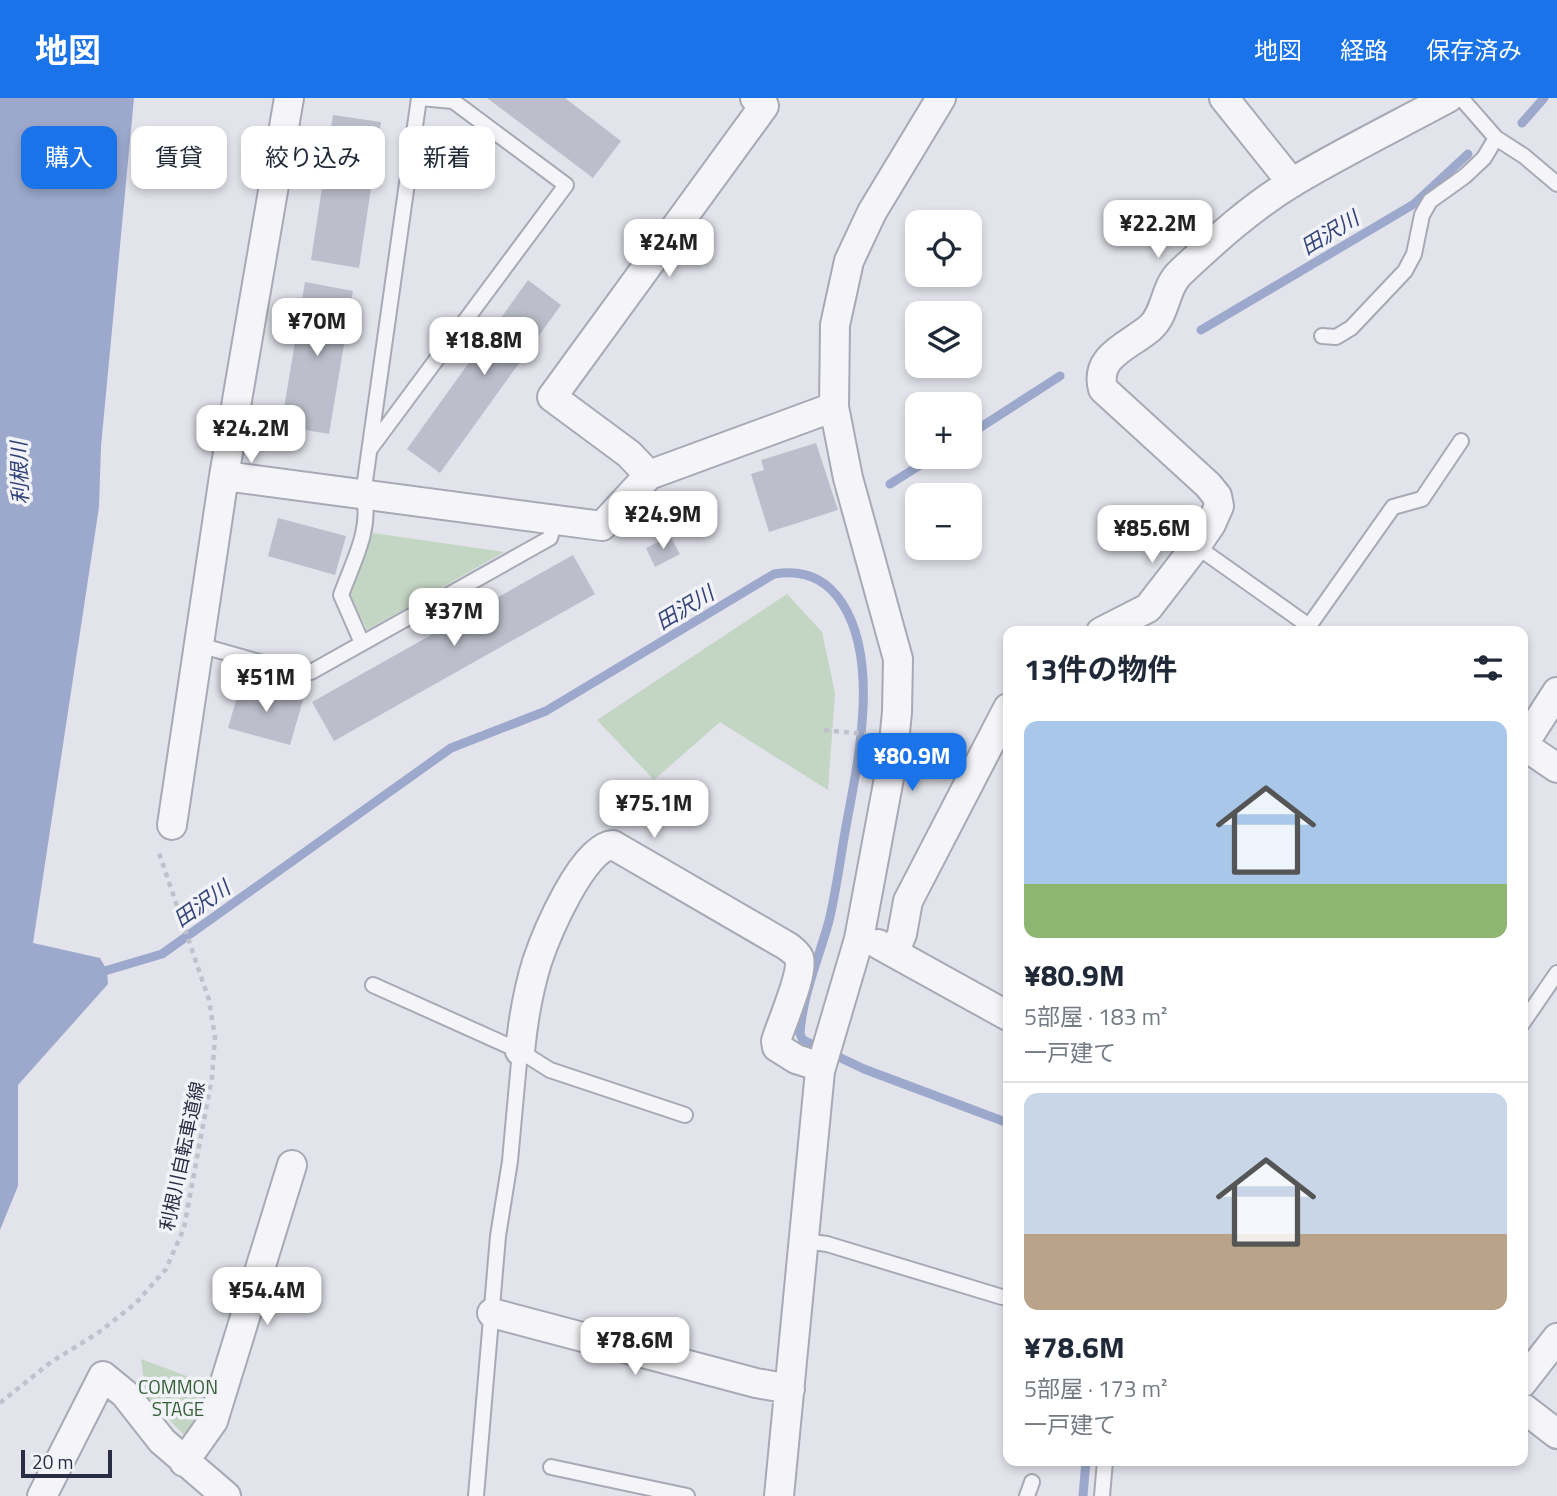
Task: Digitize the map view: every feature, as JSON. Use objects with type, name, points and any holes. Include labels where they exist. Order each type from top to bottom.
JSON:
[{"type":"street","points":[[172,825],[225,476],[289,98]]},
{"type":"street","points":[[649,475],[629,454],[552,397],[764,106],[755,98]]},
{"type":"street","points":[[779,1496],[821,1067],[859,939],[892,762],[898,659],[848,478],[834,407],[835,326],[849,261],[872,212],[941,98]]},
{"type":"street","points":[[1224,98],[1292,183]]},
{"type":"street","points":[[1113,626],[1148,608],[1196,546],[1217,513],[1217,496],[1103,389],[1100,377],[1102,366],[1111,356],[1151,327],[1178,275],[1255,209],[1292,183],[1448,98]]},
{"type":"street","points":[[225,476],[602,526],[649,475],[834,407]]},
{"type":"street","points":[[1528,737],[1557,692]]},
{"type":"street","points":[[895,951],[902,934],[908,901],[1003,718]]},
{"type":"street","points":[[1528,748],[1557,768]]},
{"type":"street","points":[[520,1051],[531,983],[552,928],[590,856],[606,845],[613,845],[796,954],[799,959],[799,973],[776,1041],[778,1047],[787,1054],[821,1067]]},
{"type":"street","points":[[859,939],[895,951],[1003,1013]]},
{"type":"street","points":[[184,1462],[213,1421],[292,1165]]},
{"type":"street","points":[[492,1313],[756,1383],[789,1389]]},
{"type":"street","points":[[1528,1374],[1557,1338]]},
{"type":"street","points":[[42,1496],[103,1376],[125,1394],[162,1441],[226,1496]]},
{"type":"street","points":[[1528,1412],[1557,1434]]},
{"type":"lane","points":[[362,643],[341,595],[363,530],[367,509],[363,495],[369,450],[420,98],[453,101],[566,185],[369,450]]},
{"type":"lane","points":[[1461,98],[1496,138],[1524,156],[1557,184]]},
{"type":"lane","points":[[1322,336],[1336,337],[1351,328],[1405,271],[1413,254],[1422,215],[1430,201],[1465,176],[1484,158],[1496,138]]},
{"type":"lane","points":[[1311,626],[1393,508],[1422,499],[1461,441]]},
{"type":"lane","points":[[199,645],[284,669],[311,672],[550,538],[555,520]]},
{"type":"lane","points":[[1196,546],[1305,626]]},
{"type":"lane","points":[[1528,1015],[1557,973]]},
{"type":"lane","points":[[373,985],[520,1051],[550,1069],[685,1115]]},
{"type":"lane","points":[[476,1496],[498,1236],[521,1065],[520,1051]]},
{"type":"lane","points":[[804,1241],[827,1244],[1002,1297]]},
{"type":"lane","points":[[551,1466],[687,1496]]},
{"type":"lane","points":[[1102,1496],[1105,1466]]},
{"type":"path","points":[[824,730],[876,735]]},
{"type":"path","name":"利根川自転車道線","points":[[0,1404],[51,1362],[121,1316],[152,1288],[171,1259],[188,1206],[216,1055],[209,1000],[165,876]]},
{"type":"green space","points":[[373,533],[504,552],[367,630],[349,592]]},
{"type":"green space","points":[[787,594],[822,632],[835,693],[828,790],[720,722],[654,780],[597,720]]},
{"type":"green space","name":"COMMON STAGE","points":[[141,1359],[208,1384],[187,1438],[146,1396]]},
{"type":"water","name":"利根川","points":[[0,98],[134,98],[101,446],[99,507],[33,943],[100,958],[107,970],[108,984],[18,1085],[18,1186],[0,1230]]},
{"type":"building","points":[[487,98],[565,98],[621,141],[593,178]]},
{"type":"building","points":[[333,115],[381,122],[380,126],[331,126]]},
{"type":"building","points":[[322,189],[371,189],[359,268],[311,260]]},
{"type":"building","points":[[528,280],[561,305],[440,473],[407,449]]},
{"type":"building","points":[[305,282],[353,291],[329,434],[281,426]]},
{"type":"building","points":[[816,443],[838,510],[769,532],[751,474],[764,470],[761,460]]},
{"type":"building","points":[[278,518],[346,536],[335,575],[268,556]]},
{"type":"building","points":[[670,536],[680,554],[655,567],[646,548]]},
{"type":"building","points":[[573,555],[595,594],[334,741],[312,702]]},
{"type":"building","points":[[241,683],[303,700],[290,745],[228,728]]},
{"type":"waterway","name":"田沢川","points":[[1522,123],[1544,98]]},
{"type":"waterway","name":"田沢川","points":[[1201,330],[1414,204],[1468,154]]},
{"type":"waterway","name":"田沢川","points":[[982,426],[1060,376]]},
{"type":"waterway","name":"田沢川","points":[[890,484],[914,469]]},
{"type":"waterway","name":"田沢川","points":[[98,973],[162,954],[451,748],[546,711],[774,574],[804,574],[813,577],[836,594],[854,627],[861,655],[863,715],[836,888],[829,921],[807,991],[800,1034],[803,1040],[864,1069],[1003,1121]]},
{"type":"waterway","name":"田沢川","points":[[1083,1496],[1086,1466]]}]
